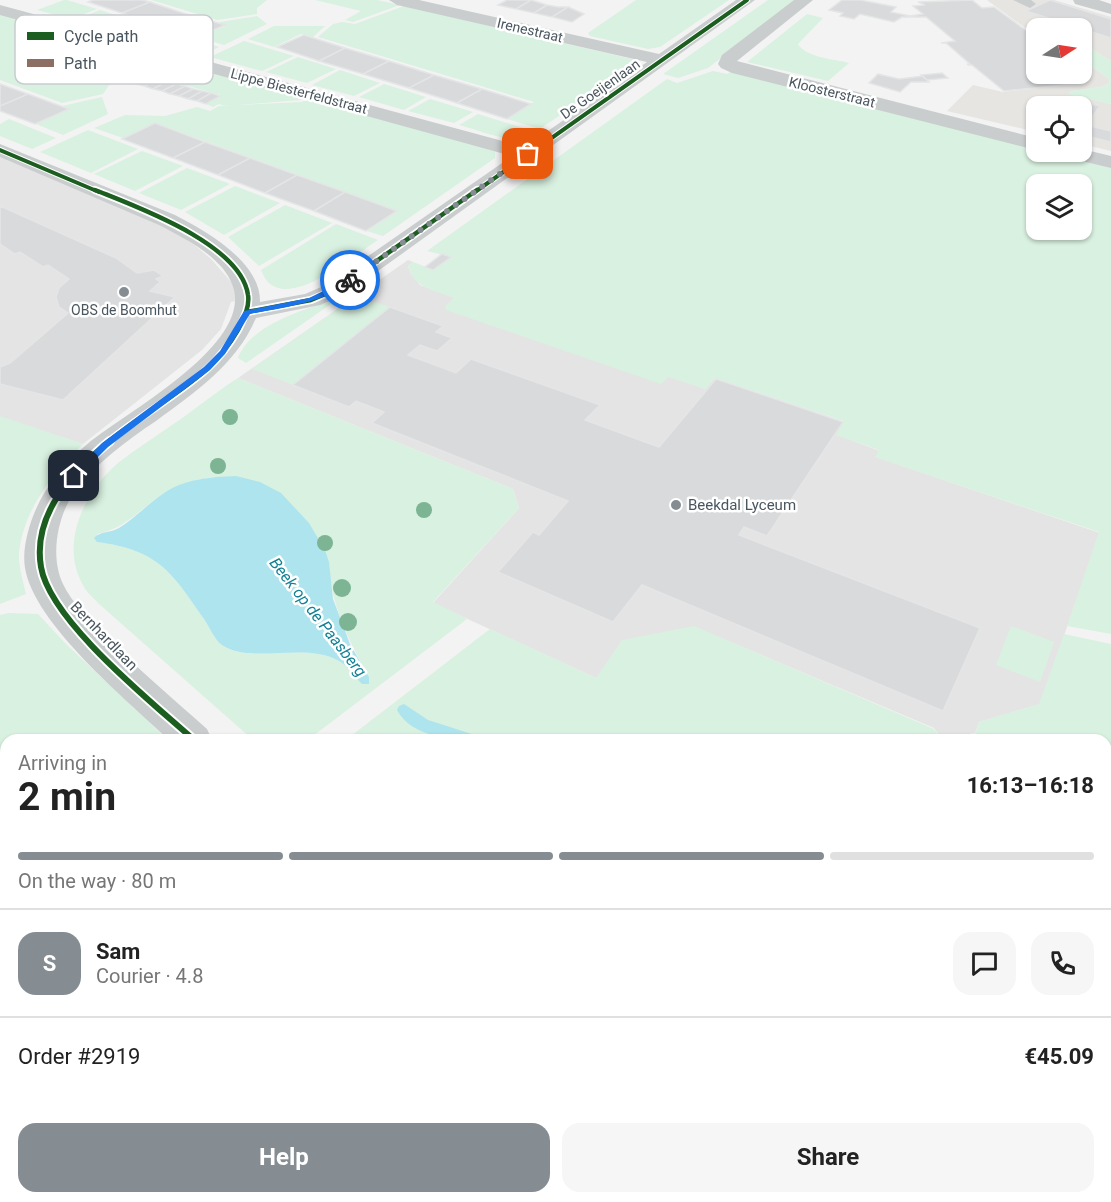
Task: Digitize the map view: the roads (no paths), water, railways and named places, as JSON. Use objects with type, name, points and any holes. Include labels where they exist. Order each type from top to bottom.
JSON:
[{"type":"street","name":"Irenestraat","points":[[397,0],[663,60]]},
{"type":"street","name":"De Goeijenlaan","points":[[247,312],[303,302],[337,289],[747,0]]},
{"type":"street","name":"Kloosterstraat","points":[[805,0],[728,59],[727,64],[739,69],[1026,141]]},
{"type":"street","points":[[1081,0],[1111,9]]},
{"type":"street","name":"Lippe Biesterfeldstraat","points":[[0,10],[18,15]]},
{"type":"street","name":"Lippe Biesterfeldstraat","points":[[213,68],[528,154]]},
{"type":"street","points":[[0,150],[158,216],[188,231],[214,249],[240,277],[248,295],[247,312]]},
{"type":"street","points":[[1092,158],[1111,162]]},
{"type":"street","name":"Bernhardlaan","points":[[188,734],[85,637],[53,600],[40,569],[42,542],[49,515],[63,488],[105,445],[207,369],[223,352],[247,312]]},
{"type":"water","points":[[236,476],[260,482],[281,493],[309,523],[325,550],[329,562],[333,599],[350,644],[369,677],[369,684],[362,684],[342,663],[325,655],[295,652],[248,653],[234,651],[222,645],[182,588],[161,566],[135,551],[97,542],[94,538],[99,534],[119,528],[172,488],[207,478]]},
{"type":"waterway","name":"Beek op de Paasberg","points":[[404,710],[423,725],[453,734]]},
{"type":"place","name":"OBS de Boomhut","points":[[124,292]]},
{"type":"place","name":"Beekdal Lyceum","points":[[676,505]]}]
